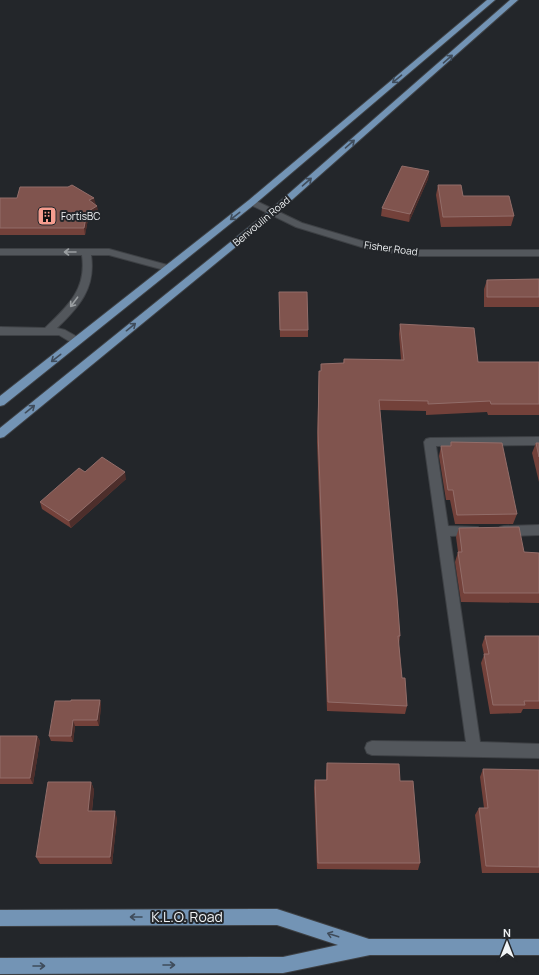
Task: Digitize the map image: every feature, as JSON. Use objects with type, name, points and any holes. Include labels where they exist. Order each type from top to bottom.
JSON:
[{"type":"main road","name":"Benvoulin Road","points":[[0,402],[252,202],[491,0]]},
{"type":"main road","name":"Benvoulin Road","points":[[0,434],[273,212],[514,0]]},
{"type":"main road","name":"K.L.O. Road","points":[[0,918],[277,917],[370,948]]},
{"type":"main road","name":"K.L.O. Road","points":[[0,966],[283,965],[370,948],[539,947]]},
{"type":"street","name":"Fisher Road","points":[[252,202],[299,226],[368,246],[415,253],[539,253]]},
{"type":"street","points":[[0,252],[109,252],[168,268]]},
{"type":"street","points":[[48,331],[65,315],[81,293],[88,273],[86,252]]},
{"type":"street","points":[[0,331],[61,332],[77,342]]},
{"type":"street","points":[[474,749],[430,442],[539,441]]},
{"type":"street","points":[[443,531],[539,530]]},
{"type":"street","points":[[372,748],[539,751]]},
{"type":"building","points":[[402,166],[429,171],[410,214],[382,208]]},
{"type":"building","name":"FortisBC","points":[[72,185],[94,198],[89,200],[97,206],[87,212],[84,228],[0,228],[0,198],[17,198],[20,187],[68,187]]},
{"type":"building","points":[[438,185],[461,185],[463,196],[509,196],[514,216],[443,217]]},
{"type":"building","points":[[539,279],[539,297],[487,297],[487,280]]},
{"type":"building","points":[[279,292],[307,292],[308,330],[280,330]]},
{"type":"building","points":[[400,324],[474,328],[478,362],[539,362],[539,404],[491,404],[490,401],[428,404],[428,401],[379,400],[397,596],[400,636],[398,636],[402,678],[405,678],[407,706],[328,702],[318,432],[319,371],[321,371],[321,364],[344,363],[344,359],[404,360]]},
{"type":"building","points":[[451,442],[502,443],[517,514],[457,515],[453,490],[448,490],[441,446],[451,446]]},
{"type":"building","points":[[536,443],[539,443],[539,457]]},
{"type":"building","points":[[102,457],[125,472],[69,521],[40,502],[79,468],[85,472]]},
{"type":"building","points":[[519,527],[524,552],[539,553],[539,593],[464,593],[458,552],[462,552],[459,528]]},
{"type":"building","points":[[485,636],[539,636],[539,701],[524,701],[525,705],[493,705],[484,654],[489,654]]},
{"type":"building","points":[[100,700],[97,720],[73,720],[71,736],[49,736],[55,701]]},
{"type":"building","points":[[0,736],[37,736],[30,778],[0,778]]},
{"type":"building","points":[[327,763],[399,764],[400,781],[413,781],[420,863],[318,863],[315,780],[327,780]]},
{"type":"building","points":[[483,769],[539,770],[539,867],[486,866],[479,808],[488,808]]},
{"type":"building","points":[[48,782],[91,782],[88,811],[115,811],[110,857],[36,857]]},
{"type":"place","name":"FortisBC","points":[[47,216]]}]
